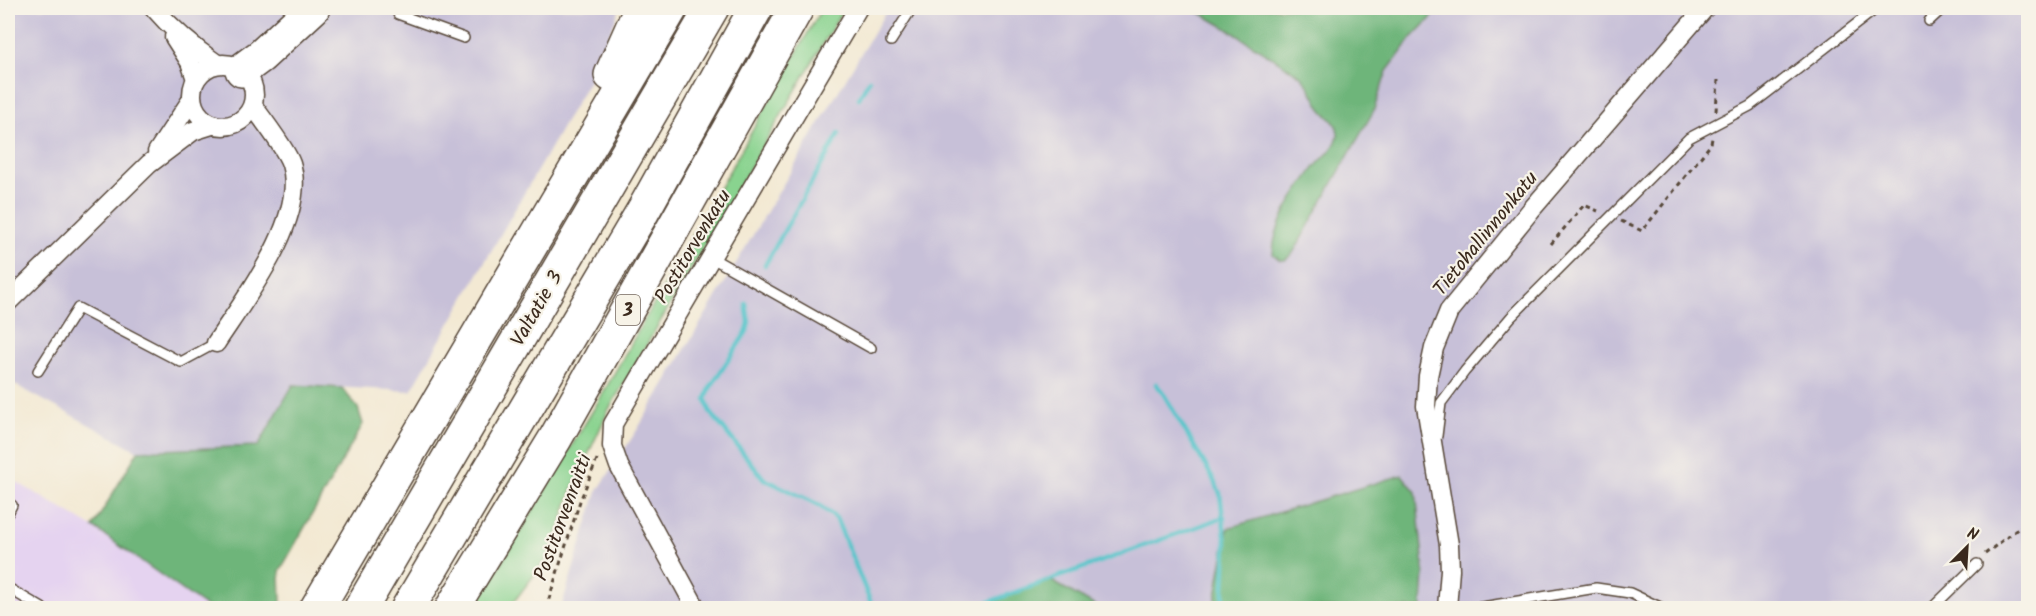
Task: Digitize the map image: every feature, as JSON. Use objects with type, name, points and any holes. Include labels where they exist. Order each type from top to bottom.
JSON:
[{"type":"highway","points":[[230,67],[261,56],[313,8]]},
{"type":"highway","points":[[572,174],[582,137],[641,8]]},
{"type":"highway","points":[[317,609],[671,8]]},
{"type":"highway","name":"Valtatie 3","points":[[361,609],[712,8]]},
{"type":"highway","points":[[408,609],[643,211],[756,8]]},
{"type":"highway","name":"3","points":[[452,609],[555,439],[797,8]]},
{"type":"street","points":[[8,302],[149,164],[194,131],[212,125],[236,124],[243,120],[253,106],[254,87],[248,75],[201,53],[168,24],[154,8]]},
{"type":"street","name":"Postitorvenkatu","points":[[611,438],[616,418],[858,8]]},
{"type":"street","name":"Tietohallinnonkatu","points":[[1447,609],[1449,545],[1426,406],[1428,376],[1434,348],[1449,311],[1531,210],[1705,8]]},
{"type":"street","points":[[168,24],[190,62],[196,79]]},
{"type":"street","points":[[212,125],[196,112],[192,99],[193,88],[196,79],[208,68],[230,67]]},
{"type":"street","points":[[149,164],[192,99]]},
{"type":"street","points":[[216,343],[270,260],[283,232],[293,194],[291,162],[253,106]]},
{"type":"street","points":[[236,124],[254,131],[285,154]]},
{"type":"street","points":[[611,438],[619,466],[696,609]]},
{"type":"lane","points":[[891,41],[912,8]]},
{"type":"lane","points":[[1435,457],[1442,403],[1465,370],[1511,317],[1689,138],[1750,106],[1877,8]]},
{"type":"lane","points":[[1929,21],[1943,8]]},
{"type":"lane","points":[[398,14],[464,38]]},
{"type":"lane","points":[[712,258],[870,348]]},
{"type":"lane","points":[[38,371],[78,308],[181,362],[216,343]]},
{"type":"lane","points":[[1932,609],[1977,564]]},
{"type":"lane","points":[[8,588],[42,609]]},
{"type":"lane","points":[[1476,609],[1596,588],[1630,593],[1662,609]]},
{"type":"path","name":"Postitorvenraitti","points":[[546,609],[583,493],[598,457],[611,438]]},
{"type":"path","points":[[1984,555],[2028,520]]},
{"type":"shaded area","points":[[8,8],[620,8],[596,68],[411,391],[293,385],[258,446],[138,451],[8,381]]},
{"type":"shaded area","points":[[888,8],[2028,8],[2028,608],[561,608],[597,492],[637,430]]},
{"type":"shaded area","points":[[8,477],[93,527],[208,608],[8,608]]},
{"type":"green space","points":[[822,8],[844,8],[609,409],[572,490],[551,553],[509,608],[474,608],[595,407]]},
{"type":"green space","points":[[1191,8],[1441,8],[1412,38],[1387,71],[1373,112],[1293,253],[1285,260],[1280,260],[1273,254],[1277,231],[1294,197],[1315,167],[1333,148],[1337,138],[1337,129],[1301,76]]},
{"type":"green space","points":[[293,385],[342,388],[358,408],[363,424],[280,571],[281,603],[278,608],[208,608],[93,527],[138,451],[258,446]]},
{"type":"green space","points":[[1402,475],[1416,492],[1424,569],[1422,608],[1214,608],[1228,528]]},
{"type":"green space","points":[[1048,579],[1099,608],[973,608]]},
{"type":"waterway","points":[[859,98],[869,80]]},
{"type":"waterway","points":[[765,265],[839,134]]},
{"type":"waterway","points":[[746,304],[749,322],[747,331],[710,388],[706,399],[710,412],[764,479],[817,504],[836,518],[873,608]]},
{"type":"waterway","points":[[1156,384],[1220,493],[1226,545],[1223,608]]},
{"type":"waterway","points":[[972,608],[1224,517]]}]
